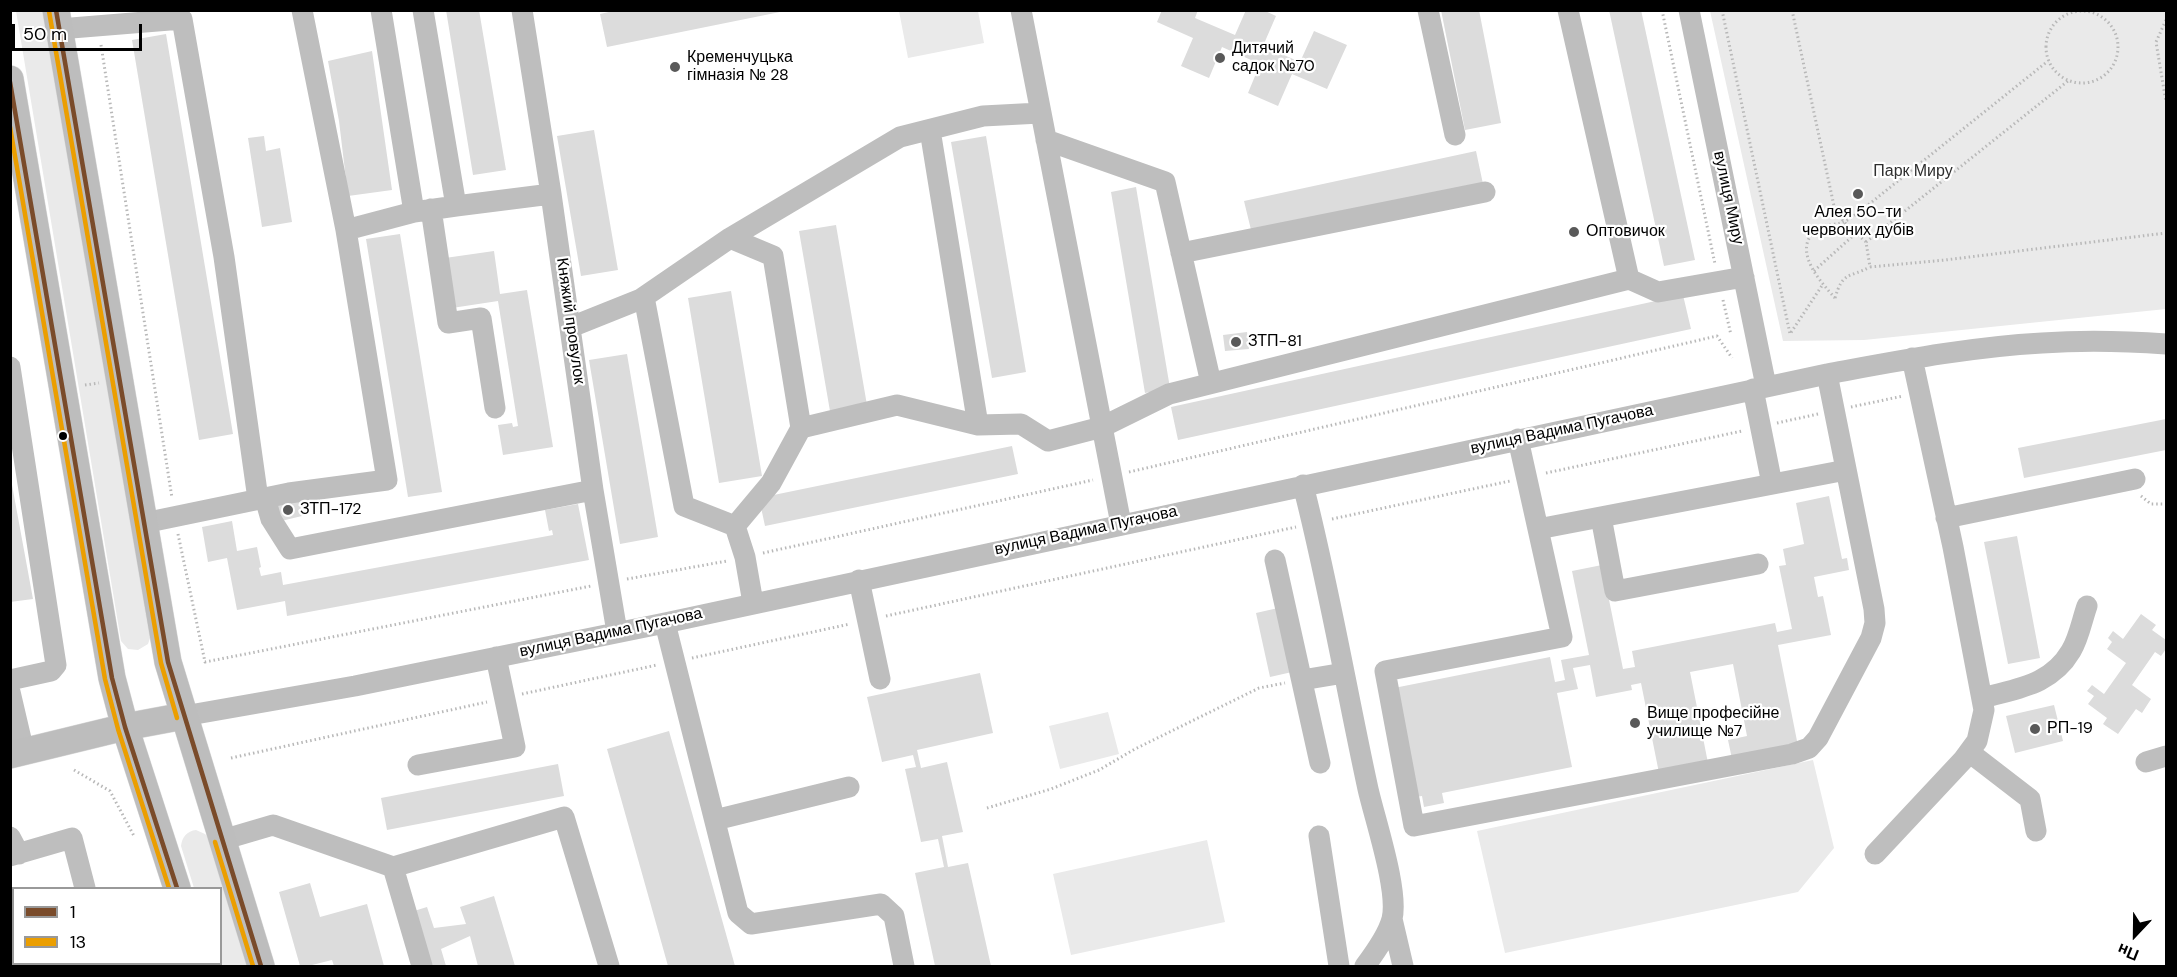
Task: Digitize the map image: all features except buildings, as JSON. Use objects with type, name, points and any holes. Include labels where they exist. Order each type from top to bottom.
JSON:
[{"type":"main road","points":[[57,20],[168,662],[261,966]]},
{"type":"main road","points":[[10,80],[16,140],[112,678],[173,887]]},
{"type":"main road","name":"вулиця Вадима Пугачова","points":[[17,754],[125,727],[184,716]]},
{"type":"street","points":[[144,523],[262,498],[387,480],[346,230],[302,10]]},
{"type":"street","points":[[381,10],[448,323],[481,318],[495,408]]},
{"type":"street","points":[[423,10],[456,206]]},
{"type":"street","name":"Княжий провулок","points":[[522,10],[571,327],[593,490],[617,632]]},
{"type":"street","points":[[1021,10],[1121,524]]},
{"type":"street","points":[[1428,10],[1455,135]]},
{"type":"street","points":[[1568,10],[1629,279]]},
{"type":"street","name":"вулиця Миру","points":[[1689,10],[1744,277],[1760,387],[1761,427],[1772,484]]},
{"type":"street","points":[[57,20],[98,26],[182,15],[224,257],[262,498],[271,519],[290,549],[593,490]]},
{"type":"street","points":[[571,327],[644,297],[730,238],[900,137],[983,116],[1040,112]]},
{"type":"street","points":[[930,130],[978,425]]},
{"type":"street","points":[[1046,140],[1165,182],[1211,383]]},
{"type":"street","points":[[1181,253],[1485,192]]},
{"type":"street","points":[[346,230],[422,210],[551,194]]},
{"type":"street","points":[[730,238],[773,256],[801,428],[771,483],[735,526]]},
{"type":"street","points":[[801,428],[897,405],[978,425],[1021,424],[1048,441],[1102,427],[1168,394],[1629,279],[1658,292],[1744,277]]},
{"type":"street","points":[[644,297],[684,506],[735,526],[746,557],[753,603]]},
{"type":"street","name":"вулиця Вадима Пугачова","points":[[184,716],[355,686],[665,623],[1760,387],[1912,358],[2041,343],[2098,341],[2166,344]]},
{"type":"street","points":[[1875,854],[1964,760],[1977,741],[1984,710],[1912,358]]},
{"type":"street","points":[[10,367],[56,665],[51,671],[10,680]]},
{"type":"street","points":[[1518,439],[1562,637],[1385,671],[1414,826],[1792,754],[1809,748],[1818,738],[1871,638],[1875,623],[1827,374]]},
{"type":"street","points":[[1538,528],[1846,470]]},
{"type":"street","points":[[1946,518],[2134,479]]},
{"type":"street","points":[[1303,485],[1392,887],[1392,919],[1403,966]]},
{"type":"street","points":[[1601,516],[1615,591],[1758,564]]},
{"type":"street","points":[[1275,560],[1320,763]]},
{"type":"street","points":[[859,580],[880,680]]},
{"type":"street","points":[[1983,698],[2037,683],[2054,672],[2072,650],[2087,606]]},
{"type":"street","points":[[665,623],[738,913],[751,924],[881,904],[894,916],[904,966]]},
{"type":"street","points":[[418,765],[515,747],[496,657]]},
{"type":"street","points":[[1302,680],[1344,673]]},
{"type":"street","points":[[10,692],[17,754]]},
{"type":"street","points":[[1969,752],[2031,799],[2036,831]]},
{"type":"street","points":[[2146,762],[2166,756]]},
{"type":"street","points":[[715,820],[849,787]]},
{"type":"street","points":[[222,840],[273,825],[393,867],[564,817],[609,966]]},
{"type":"street","points":[[1319,836],[1339,966]]},
{"type":"street","points":[[13,849],[72,838],[85,887]]},
{"type":"street","points":[[393,867],[422,966]]},
{"type":"street","points":[[1365,966],[1374,954],[1392,919]]},
{"type":"path","points":[[1662,10],[1731,335]]},
{"type":"path","points":[[1722,10],[1790,334],[1823,284]]},
{"type":"path","points":[[1792,10],[1834,206],[1844,222],[1866,242],[1870,267]]},
{"type":"path","points":[[2075,11],[2092,11],[2102,16],[2110,24],[2117,37],[2118,52],[2115,63],[2101,79],[2080,84],[2068,81],[2056,73],[2048,61],[2045,51],[2047,36],[2057,20],[2066,14],[2075,11]]},
{"type":"path","points":[[2166,20],[2156,42],[2166,102]]},
{"type":"path","points":[[98,26],[175,516],[205,662],[746,557],[1113,476],[1718,336],[1732,358]]},
{"type":"path","points":[[2159,36],[2166,33]]},
{"type":"path","points":[[2048,61],[1844,222],[1820,227],[1812,235],[1808,244],[1807,260],[1814,271],[1835,298],[1842,279],[1870,267],[2166,233]]},
{"type":"path","points":[[1866,242],[2068,81]]},
{"type":"path","points":[[1814,271],[1855,234]]},
{"type":"path","points":[[79,386],[107,381]]},
{"type":"path","points":[[231,758],[1919,392]]},
{"type":"path","points":[[2134,479],[2138,494],[2151,504],[2166,504]]},
{"type":"path","points":[[987,808],[1052,789],[1099,770],[1135,748],[1259,688],[1302,680]]},
{"type":"path","points":[[74,770],[110,791],[134,836]]},
{"type":"green space","points":[[16,11],[44,11],[150,638],[148,644],[138,650],[128,649],[121,641]]},
{"type":"green space","points":[[899,11],[978,11],[984,43],[908,58]]},
{"type":"green space","name":"Парк Миру","points":[[1710,11],[2166,11],[2166,309],[1864,340],[1783,341]]},
{"type":"green space","points":[[1108,712],[1119,754],[1060,769],[1049,726]]},
{"type":"green space","points":[[1813,760],[1834,848],[1798,892],[1505,953],[1477,831]]},
{"type":"green space","points":[[196,830],[209,838],[248,966],[216,965],[222,965],[222,887],[194,887],[181,846],[182,840],[190,832]]},
{"type":"green space","points":[[1207,840],[1225,922],[1071,955],[1053,874]]},
{"type":"transit line","name":"1","points":[[56,10],[168,662],[261,966]]},
{"type":"transit line","name":"13","points":[[49,11],[161,663],[177,718]]},
{"type":"transit line","name":"1","points":[[10,82],[112,678],[125,727],[177,887]]},
{"type":"transit line","name":"13","points":[[10,127],[105,679],[118,729],[169,887]]},
{"type":"transit line","name":"13","points":[[215,842],[253,966]]},
{"type":"place","name":"Дитячий садок №70","points":[[1220,58]]},
{"type":"place","name":"Кременчуцька гімназія № 28","points":[[675,67]]},
{"type":"place","name":"Алея 50-ти червоних дубів","points":[[1858,194]]},
{"type":"place","name":"Оптовичок","points":[[1574,232]]},
{"type":"place","name":"ЗТП-81","points":[[1236,342]]},
{"type":"place","name":"ЗТП-172","points":[[288,510]]},
{"type":"place","name":"Вище професійне училище №7","points":[[1635,723]]},
{"type":"place","name":"РП-19","points":[[2035,729]]}]
